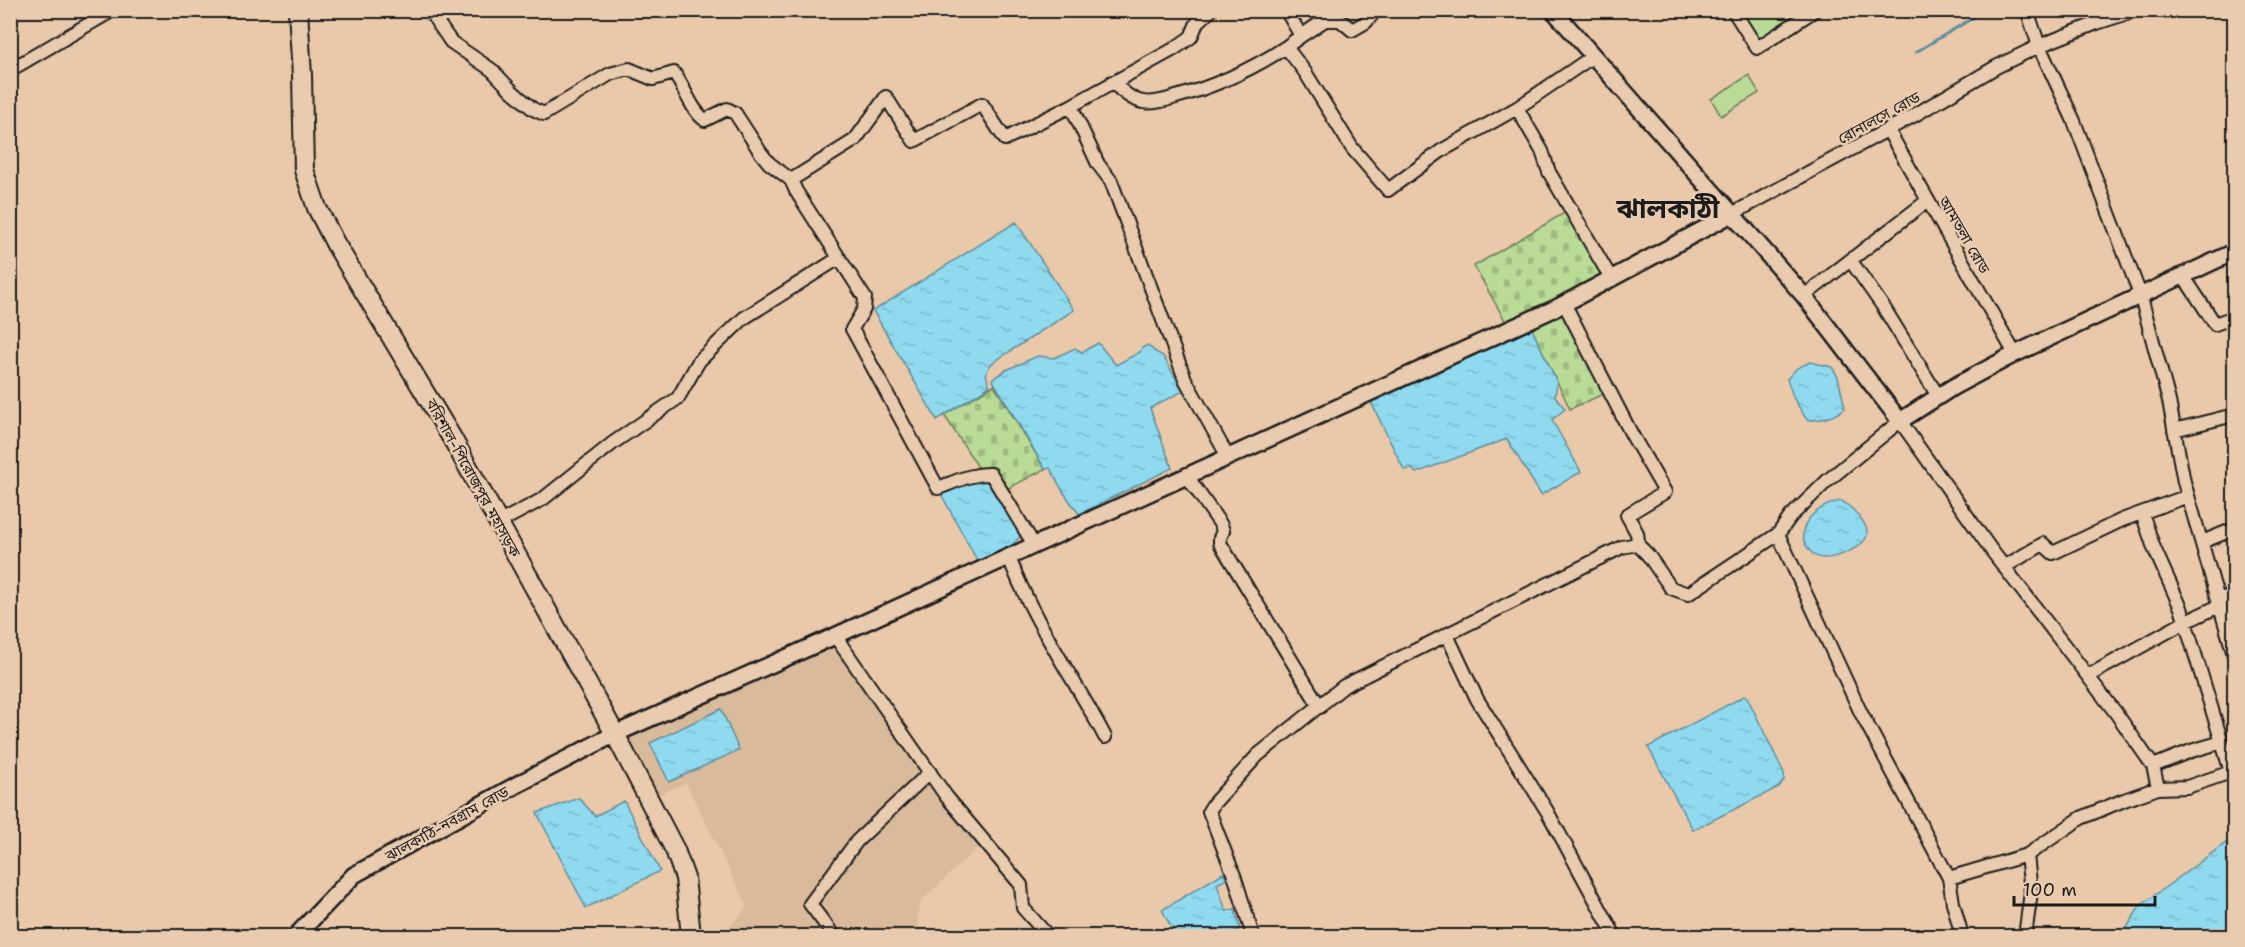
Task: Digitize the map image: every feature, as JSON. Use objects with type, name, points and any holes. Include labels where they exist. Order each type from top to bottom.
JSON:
[{"type":"highway","name":"বরিশাল-পিরোজপুর মহাসড়ক","points":[[298,10],[304,170],[317,208],[335,243],[452,438],[615,734],[675,850],[685,878],[691,936]]},
{"type":"main road","points":[[1553,10],[1804,296],[1900,421],[1938,396],[2015,354],[2235,252]]},
{"type":"main road","name":"ঝালকাঠি-নবগ্রাম রোড","points":[[296,936],[354,875],[518,784],[615,734],[1564,303],[1612,280],[1732,214]]},
{"type":"street","points":[[10,70],[113,10]]},
{"type":"street","points":[[429,10],[451,42],[492,70],[533,109],[544,114],[610,74],[629,69],[652,79],[674,73],[684,86],[698,115],[705,120],[727,110],[735,113],[770,163],[791,180],[865,298],[864,309],[852,329],[938,488],[970,476],[982,473],[991,474],[1034,545]]},
{"type":"street","points":[[791,180],[855,140],[886,97],[914,141],[982,104],[1005,139],[1071,106],[1174,49],[1191,37],[1197,23],[1211,10]]},
{"type":"street","points":[[1286,10],[1301,36]]},
{"type":"street","points":[[1112,82],[1126,94],[1143,103],[1164,100],[1232,79],[1259,65],[1325,20],[1340,20],[1352,30],[1366,22],[1376,10]]},
{"type":"street","points":[[1733,10],[1757,48],[1815,10]]},
{"type":"street","points":[[2027,10],[2039,46],[2074,121],[2141,297],[2169,401],[2188,496],[2235,655]]},
{"type":"street","name":"রোনালসে রোড","points":[[1732,214],[1888,130],[1996,67],[2039,46],[2137,10]]},
{"type":"street","points":[[1286,47],[1305,72],[1352,148],[1388,190],[1441,152],[1517,108],[1592,57]]},
{"type":"street","points":[[1071,106],[1098,164],[1111,181],[1185,379],[1228,457]]},
{"type":"street","points":[[1517,108],[1542,151],[1549,172],[1612,280]]},
{"type":"street","name":"আমতলা রোড","points":[[1888,130],[2015,354]]},
{"type":"street","points":[[1804,296],[1927,201]]},
{"type":"street","points":[[498,523],[543,499],[613,443],[678,399],[699,361],[744,318],[839,258]]},
{"type":"street","points":[[1851,261],[1884,308],[1938,396]]},
{"type":"street","points":[[2184,277],[2215,324],[2235,317]]},
{"type":"street","points":[[1564,303],[1632,435],[1665,492],[1627,515],[1637,533],[1637,544]]},
{"type":"street","points":[[2174,430],[2235,415]]},
{"type":"street","points":[[1637,544],[1648,555],[1671,588],[1688,594],[1778,534],[1791,516],[1827,481],[1900,421],[2004,567],[2088,676],[2153,766],[2158,788]]},
{"type":"street","points":[[1187,476],[1221,525],[1223,531],[1220,543],[1320,707]]},
{"type":"street","points":[[2004,567],[2043,544],[2053,553],[2110,525],[2188,496]]},
{"type":"street","points":[[1949,878],[2027,855],[2081,818],[2158,788],[2187,787],[2233,772],[2178,602],[2161,565],[2142,513]]},
{"type":"street","points":[[2202,542],[2235,529]]},
{"type":"street","points":[[1778,534],[1862,713],[1949,878],[1962,936]]},
{"type":"street","points":[[1253,936],[1235,878],[1209,812],[1214,803],[1258,755],[1344,686],[1622,547],[1637,544]]},
{"type":"street","points":[[1009,557],[1021,588],[1044,633],[1061,664],[1081,691],[1105,737]]},
{"type":"street","points":[[2088,676],[2235,595]]},
{"type":"street","points":[[1447,634],[1477,699],[1547,811],[1615,936]]},
{"type":"street","points":[[835,636],[946,796],[1021,885],[1023,908],[1048,936]]},
{"type":"street","points":[[2153,766],[2222,742]]},
{"type":"street","points":[[834,936],[810,904],[857,841],[930,772]]},
{"type":"street","points":[[2025,936],[2031,892],[2027,855]]},
{"type":"shaded area","points":[[835,636],[985,841],[921,901],[917,924],[930,936],[730,936],[727,931],[747,906],[686,783],[649,799],[615,734]]},
{"type":"green space","points":[[1735,10],[1815,11],[1757,48]]},
{"type":"green space","points":[[1749,75],[1759,93],[1721,116],[1711,99]]},
{"type":"green space","points":[[1571,209],[1612,280],[1565,303],[1610,391],[1570,409],[1528,321],[1510,329],[1474,266]]},
{"type":"green space","points":[[994,385],[1045,469],[1003,491],[982,473],[944,415]]},
{"type":"water","points":[[1016,222],[1074,310],[992,363],[987,374],[990,386],[937,420],[873,311]]},
{"type":"water","points":[[1532,329],[1557,382],[1555,396],[1565,409],[1552,420],[1581,472],[1541,495],[1507,439],[1416,473],[1412,469],[1404,470],[1371,402]]},
{"type":"water","points":[[1098,343],[1116,365],[1148,345],[1163,356],[1183,391],[1150,408],[1172,468],[1079,514],[1050,468],[1045,469],[992,379],[1038,356],[1054,358],[1075,348],[1082,352]]},
{"type":"water","points":[[1810,362],[1832,367],[1838,377],[1845,408],[1832,416],[1807,420],[1794,399],[1787,379],[1797,368]]},
{"type":"water","points":[[985,478],[991,482],[1022,535],[1009,548],[978,562],[940,492]]},
{"type":"water","points":[[1842,501],[1863,522],[1867,533],[1866,538],[1857,547],[1841,555],[1818,557],[1806,545],[1803,536],[1804,527],[1808,520],[1823,507]]},
{"type":"water","points":[[1746,695],[1784,773],[1784,780],[1779,787],[1693,830],[1648,747]]},
{"type":"water","points":[[721,709],[739,750],[669,782],[650,743]]},
{"type":"water","points":[[579,798],[595,816],[624,801],[660,871],[586,908],[537,813]]},
{"type":"water","points":[[2234,837],[2234,929],[2223,936],[2122,936],[2140,906]]},
{"type":"water","points":[[1223,873],[1227,879],[1217,884],[1226,911],[1235,909],[1240,929],[1223,936],[1176,936],[1162,910]]},
{"type":"waterway","points":[[10,17],[14,10]]},
{"type":"waterway","points":[[1916,52],[1986,10]]},
{"type":"district","name":"ঝালকাঠী","points":[[1668,209]]}]
